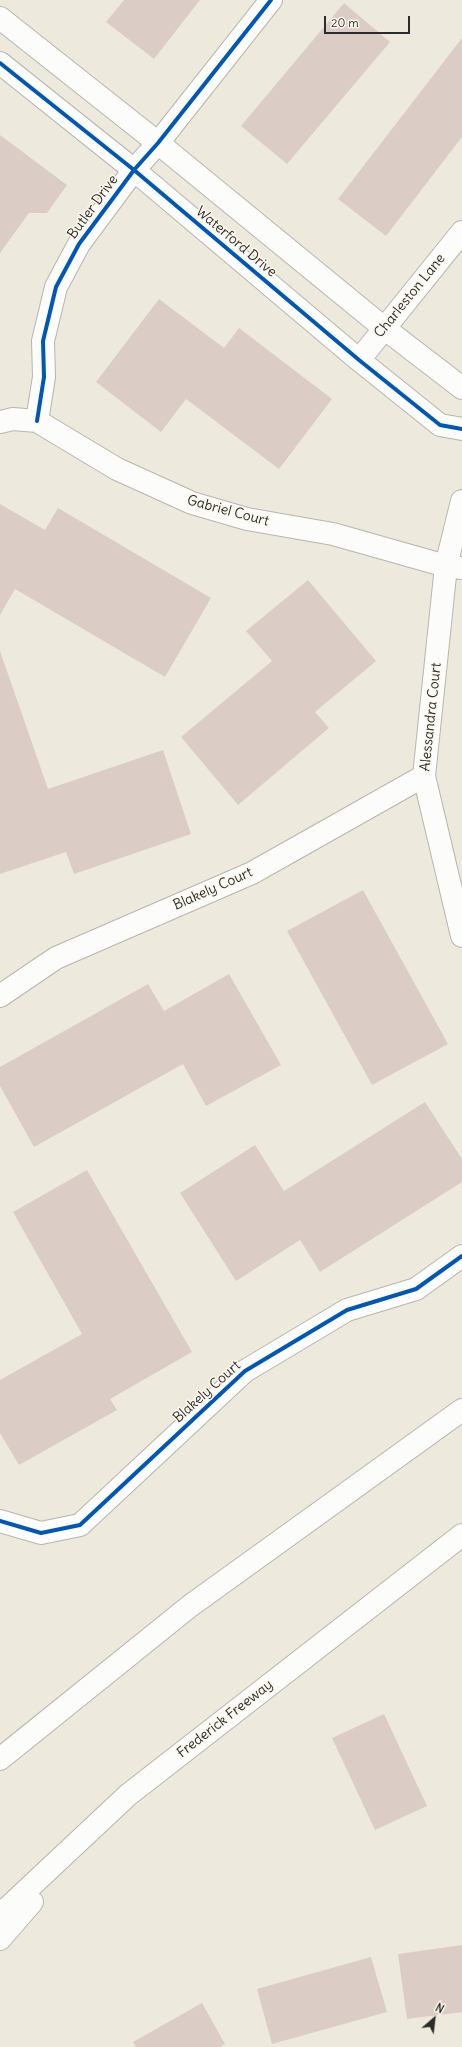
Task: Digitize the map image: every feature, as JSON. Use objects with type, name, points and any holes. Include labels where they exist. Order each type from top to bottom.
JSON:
[{"type":"main road","name":"Butler Drive","points":[[37,421],[44,377],[43,341],[56,287],[79,244],[134,170],[158,143],[271,0]]},
{"type":"main road","name":"Waterford Drive","points":[[0,18],[158,143],[384,328],[462,388]]},
{"type":"main road","name":"Waterford Drive","points":[[0,63],[134,170],[359,360],[440,425],[462,429]]},
{"type":"main road","name":"Charleston Lane","points":[[359,360],[462,232]]},
{"type":"main road","name":"Gabriel Court","points":[[0,422],[13,419],[37,421],[117,469],[192,503],[247,519],[333,534],[454,567]]},
{"type":"main road","name":"Alessandra Court","points":[[462,501],[424,776],[462,936]]},
{"type":"main road","name":"Blakely Court","points":[[0,996],[56,958],[252,873],[424,776]]},
{"type":"main road","name":"Blakely Court","points":[[0,1521],[40,1533],[80,1525],[245,1371],[347,1310],[416,1289],[462,1256]]},
{"type":"main road","points":[[0,1759],[190,1606],[462,1410]]},
{"type":"main road","name":"Frederick Freeway","points":[[0,1916],[128,1795],[462,1535]]},
{"type":"main road","points":[[0,1939],[128,1795]]},
{"type":"building","points":[[124,0],[200,0],[154,59],[106,22]]},
{"type":"building","points":[[344,3],[390,42],[287,164],[241,126]]},
{"type":"building","points":[[462,38],[462,137],[386,236],[338,199]]},
{"type":"building","points":[[0,135],[67,185],[47,213],[29,213],[0,253]]},
{"type":"building","points":[[159,299],[224,348],[239,328],[332,399],[279,469],[186,399],[161,432],[96,382]]},
{"type":"building","points":[[0,504],[45,530],[58,508],[211,598],[165,677],[15,589],[0,615]]},
{"type":"building","points":[[308,580],[376,661],[315,712],[329,728],[238,805],[181,737],[272,661],[246,631]]},
{"type":"building","points":[[0,651],[48,789],[163,750],[191,834],[74,874],[66,852],[0,874]]},
{"type":"building","points":[[363,890],[448,1044],[372,1085],[287,931]]},
{"type":"building","points":[[229,974],[281,1065],[206,1106],[183,1064],[34,1147],[0,1086],[0,1067],[148,984],[164,1011]]},
{"type":"building","points":[[425,1102],[462,1159],[462,1182],[320,1272],[300,1240],[236,1281],[180,1193],[255,1145],[284,1191]]},
{"type":"building","points":[[87,1170],[192,1352],[110,1399],[117,1410],[19,1465],[0,1433],[0,1380],[82,1334],[13,1212]]},
{"type":"building","points":[[384,1714],[427,1806],[375,1830],[332,1738]]},
{"type":"building","points":[[462,1945],[462,2012],[407,2019],[398,1954]]},
{"type":"building","points":[[371,1957],[387,2012],[272,2044],[257,1989]]},
{"type":"building","points":[[202,2003],[225,2044],[220,2047],[136,2047],[133,2042]]},
{"type":"cycle path","points":[[37,421],[44,377],[43,341],[56,287],[79,244],[134,170],[158,143],[271,0]]},
{"type":"cycle path","points":[[0,63],[134,170],[359,360],[440,425],[462,429]]},
{"type":"cycle path","points":[[0,1521],[41,1533],[80,1525],[245,1371],[347,1310],[416,1289],[462,1256]]}]
